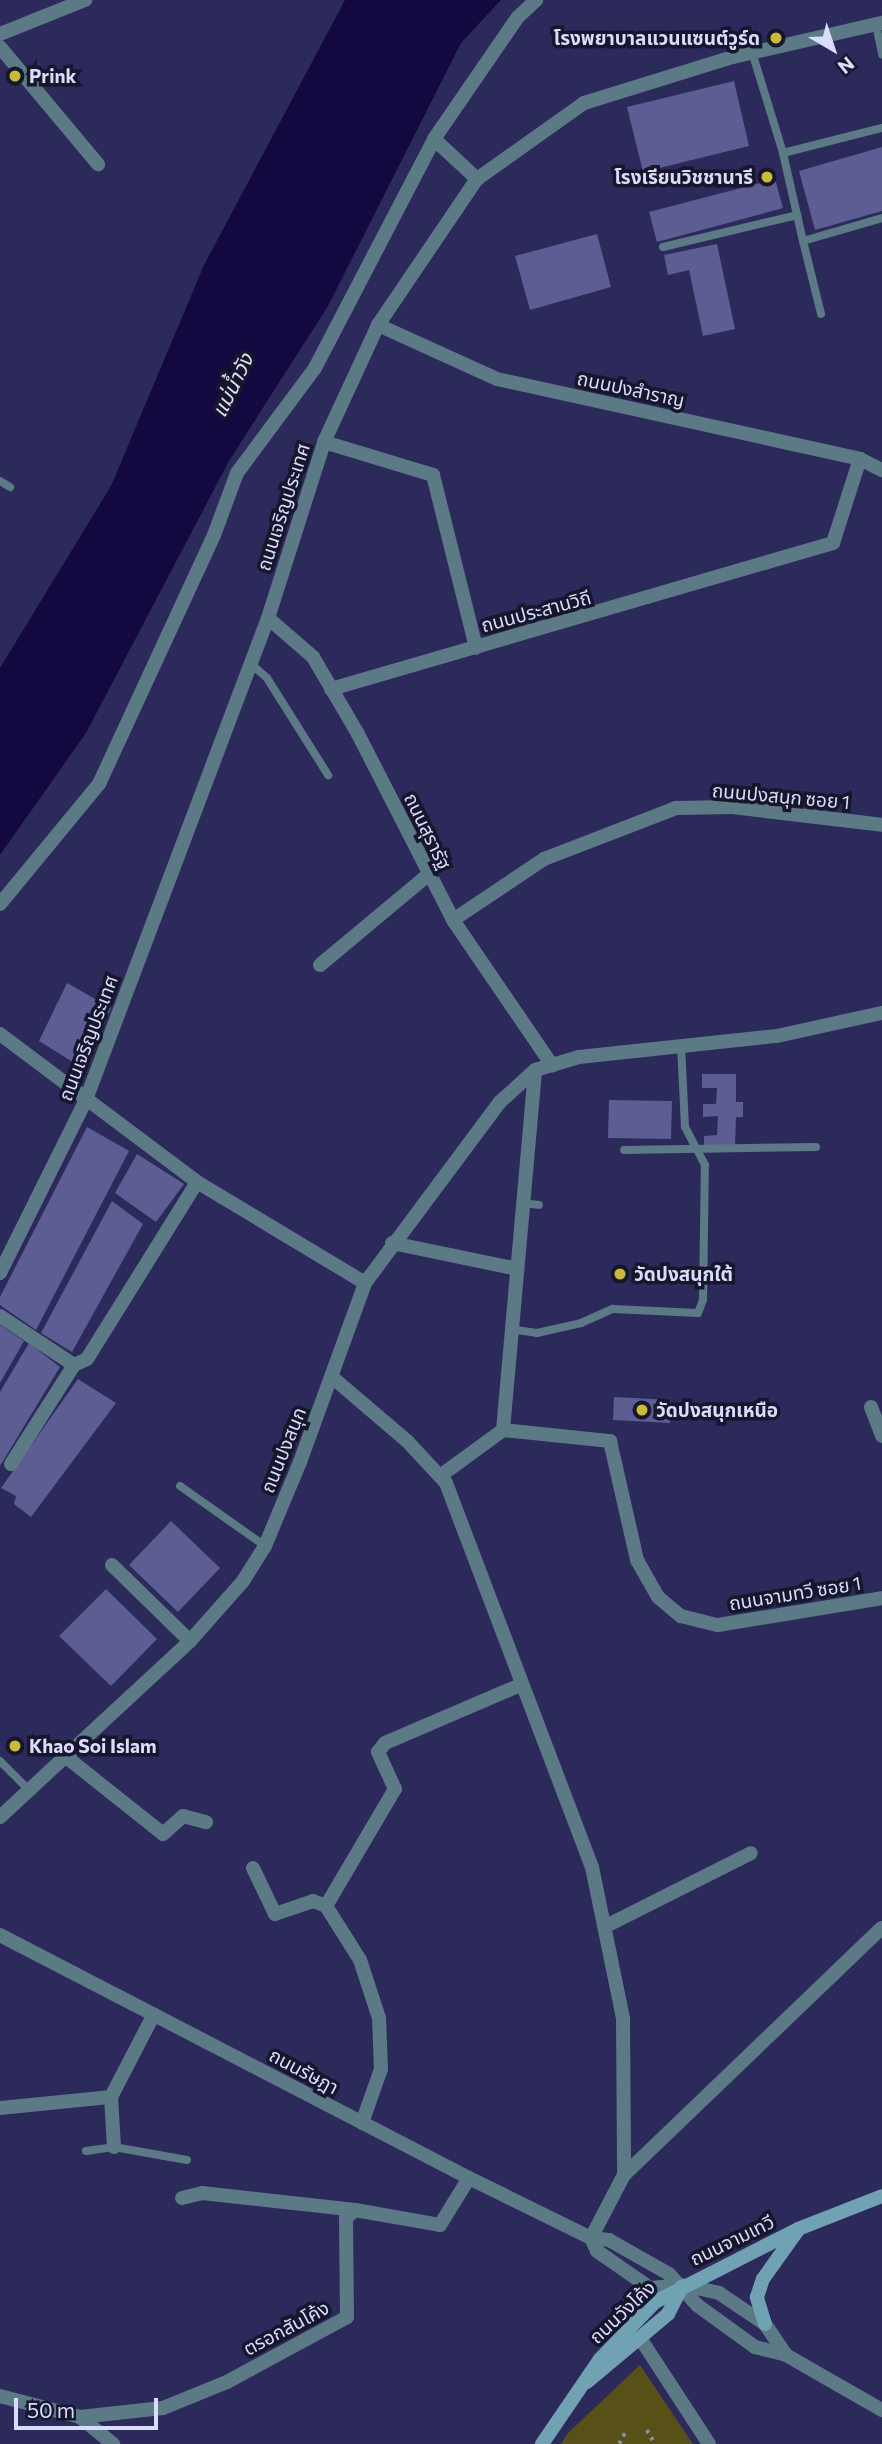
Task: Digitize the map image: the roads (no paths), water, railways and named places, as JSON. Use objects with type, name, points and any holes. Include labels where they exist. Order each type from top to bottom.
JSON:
[{"type":"main road","name":"ถนนจามเทวี","points":[[682,2285],[798,2229],[882,2196]]},
{"type":"main road","name":"ถนนจามเทวี","points":[[765,2323],[757,2297],[763,2279],[798,2229]]},
{"type":"main road","name":"ถนนวังโค้ง","points":[[580,2386],[668,2314],[682,2285]]},
{"type":"main road","name":"ถนนวังโค้ง","points":[[542,2444],[580,2386],[655,2302],[682,2285]]},
{"type":"street","points":[[0,34],[85,0]]},
{"type":"street","points":[[0,904],[99,784],[214,535],[237,472],[315,368],[434,139],[518,17],[536,0]]},
{"type":"street","name":"ถนนเจริญประเทศ","points":[[0,1273],[86,1102],[268,618],[324,442],[378,325],[477,179],[584,103],[752,52],[879,24]]},
{"type":"street","points":[[0,47],[98,164]]},
{"type":"street","points":[[434,139],[477,179]]},
{"type":"street","name":"ถนนปงสำราญ","points":[[378,325],[497,379],[860,458],[882,470]]},
{"type":"street","points":[[324,442],[433,475],[476,648]]},
{"type":"street","name":"ถนนประสานวิถี","points":[[331,689],[833,543],[860,458]]},
{"type":"street","name":"ถนนสุรารัฐ","points":[[268,618],[313,657],[453,920],[552,1065]]},
{"type":"street","name":"ถนนปงสนุก ซอย 1","points":[[453,920],[544,859],[676,808],[732,807],[882,825]]},
{"type":"street","points":[[320,965],[428,875]]},
{"type":"street","name":"ถนนปงสนุก","points":[[0,1817],[190,1641],[243,1581],[265,1546],[332,1377],[365,1283],[392,1243],[500,1102],[535,1070],[579,1056],[777,1036],[882,1013]]},
{"type":"street","points":[[0,1034],[86,1102],[197,1182],[365,1283]]},
{"type":"street","points":[[440,1476],[503,1430],[509,1329],[535,1070]]},
{"type":"street","points":[[11,1464],[74,1364],[87,1359],[197,1182]]},
{"type":"street","points":[[392,1243],[517,1269]]},
{"type":"street","points":[[0,1316],[74,1364]]},
{"type":"street","points":[[332,1377],[408,1442],[440,1476],[469,1535],[520,1685],[592,1867],[623,2018],[624,2175]]},
{"type":"street","points":[[872,1407],[882,1436]]},
{"type":"street","name":"ถนนจามทวี ซอย 1","points":[[503,1430],[610,1441],[636,1560],[658,1597],[681,1616],[719,1625],[882,1598]]},
{"type":"street","points":[[112,1565],[190,1641]]},
{"type":"street","points":[[326,1906],[395,1789],[378,1752],[385,1743],[520,1685]]},
{"type":"street","points":[[65,1756],[163,1834],[183,1816],[206,1822]]},
{"type":"street","points":[[606,1926],[751,1853]]},
{"type":"street","points":[[253,1868],[275,1914],[313,1901],[326,1906],[360,1960],[379,2018],[380,2069],[362,2123]]},
{"type":"street","points":[[591,2238],[624,2175],[882,1928]]},
{"type":"street","name":"ถนนรัษฎา","points":[[0,1935],[469,2178],[591,2238],[609,2240],[682,2285]]},
{"type":"street","points":[[114,2147],[111,2097],[154,2014]]},
{"type":"street","points":[[0,2108],[111,2097]]},
{"type":"street","points":[[182,2198],[202,2193],[355,2210],[440,2225],[469,2178]]},
{"type":"street","name":"ตรอกสันโค้ง","points":[[0,2396],[80,2417],[163,2408],[226,2382],[347,2317],[346,2218],[355,2210]]},
{"type":"street","name":"ถนนรัษฎา","points":[[591,2238],[597,2251],[650,2288],[682,2285]]},
{"type":"street","points":[[682,2285],[719,2293],[765,2323],[786,2355]]},
{"type":"street","points":[[682,2285],[697,2305],[755,2347],[786,2355],[882,2410]]},
{"type":"street","points":[[640,2338],[709,2444]]},
{"type":"street","points":[[80,2417],[113,2444]]},
{"type":"lane","points":[[879,24],[882,54]]},
{"type":"lane","points":[[752,52],[783,153],[821,314]]},
{"type":"lane","points":[[783,153],[882,128]]},
{"type":"lane","points":[[663,247],[797,215]]},
{"type":"lane","points":[[803,241],[882,218]]},
{"type":"lane","points":[[0,481],[10,487]]},
{"type":"lane","points":[[251,664],[267,678],[328,775]]},
{"type":"lane","points":[[509,1329],[537,1333],[581,1323],[613,1309],[698,1313],[703,1300],[705,1165],[685,1127],[681,1046]]},
{"type":"lane","points":[[624,1150],[699,1152],[816,1147]]},
{"type":"lane","points":[[521,1203],[539,1205]]},
{"type":"lane","points":[[180,1486],[265,1546]]},
{"type":"lane","points":[[0,1761],[29,1790]]},
{"type":"lane","points":[[86,2151],[114,2147],[187,2160]]},
{"type":"water","name":"แม่น้ำวัง","points":[[345,0],[501,0],[461,43],[328,306],[229,461],[86,733],[0,855],[0,668],[111,486],[204,265]]},
{"type":"place","name":"โรงพยาบาลแวนแซนต์วูร์ด","points":[[776,38]]},
{"type":"place","name":"Prink","points":[[15,76]]},
{"type":"place","name":"โรงเรียนวิชชานารี","points":[[767,177]]},
{"type":"place","name":"วัดปงสนุกใต้","points":[[620,1274]]},
{"type":"place","name":"วัดปงสนุกเหนือ","points":[[642,1410]]},
{"type":"place","name":"Khao Soi Islam","points":[[15,1746]]}]
